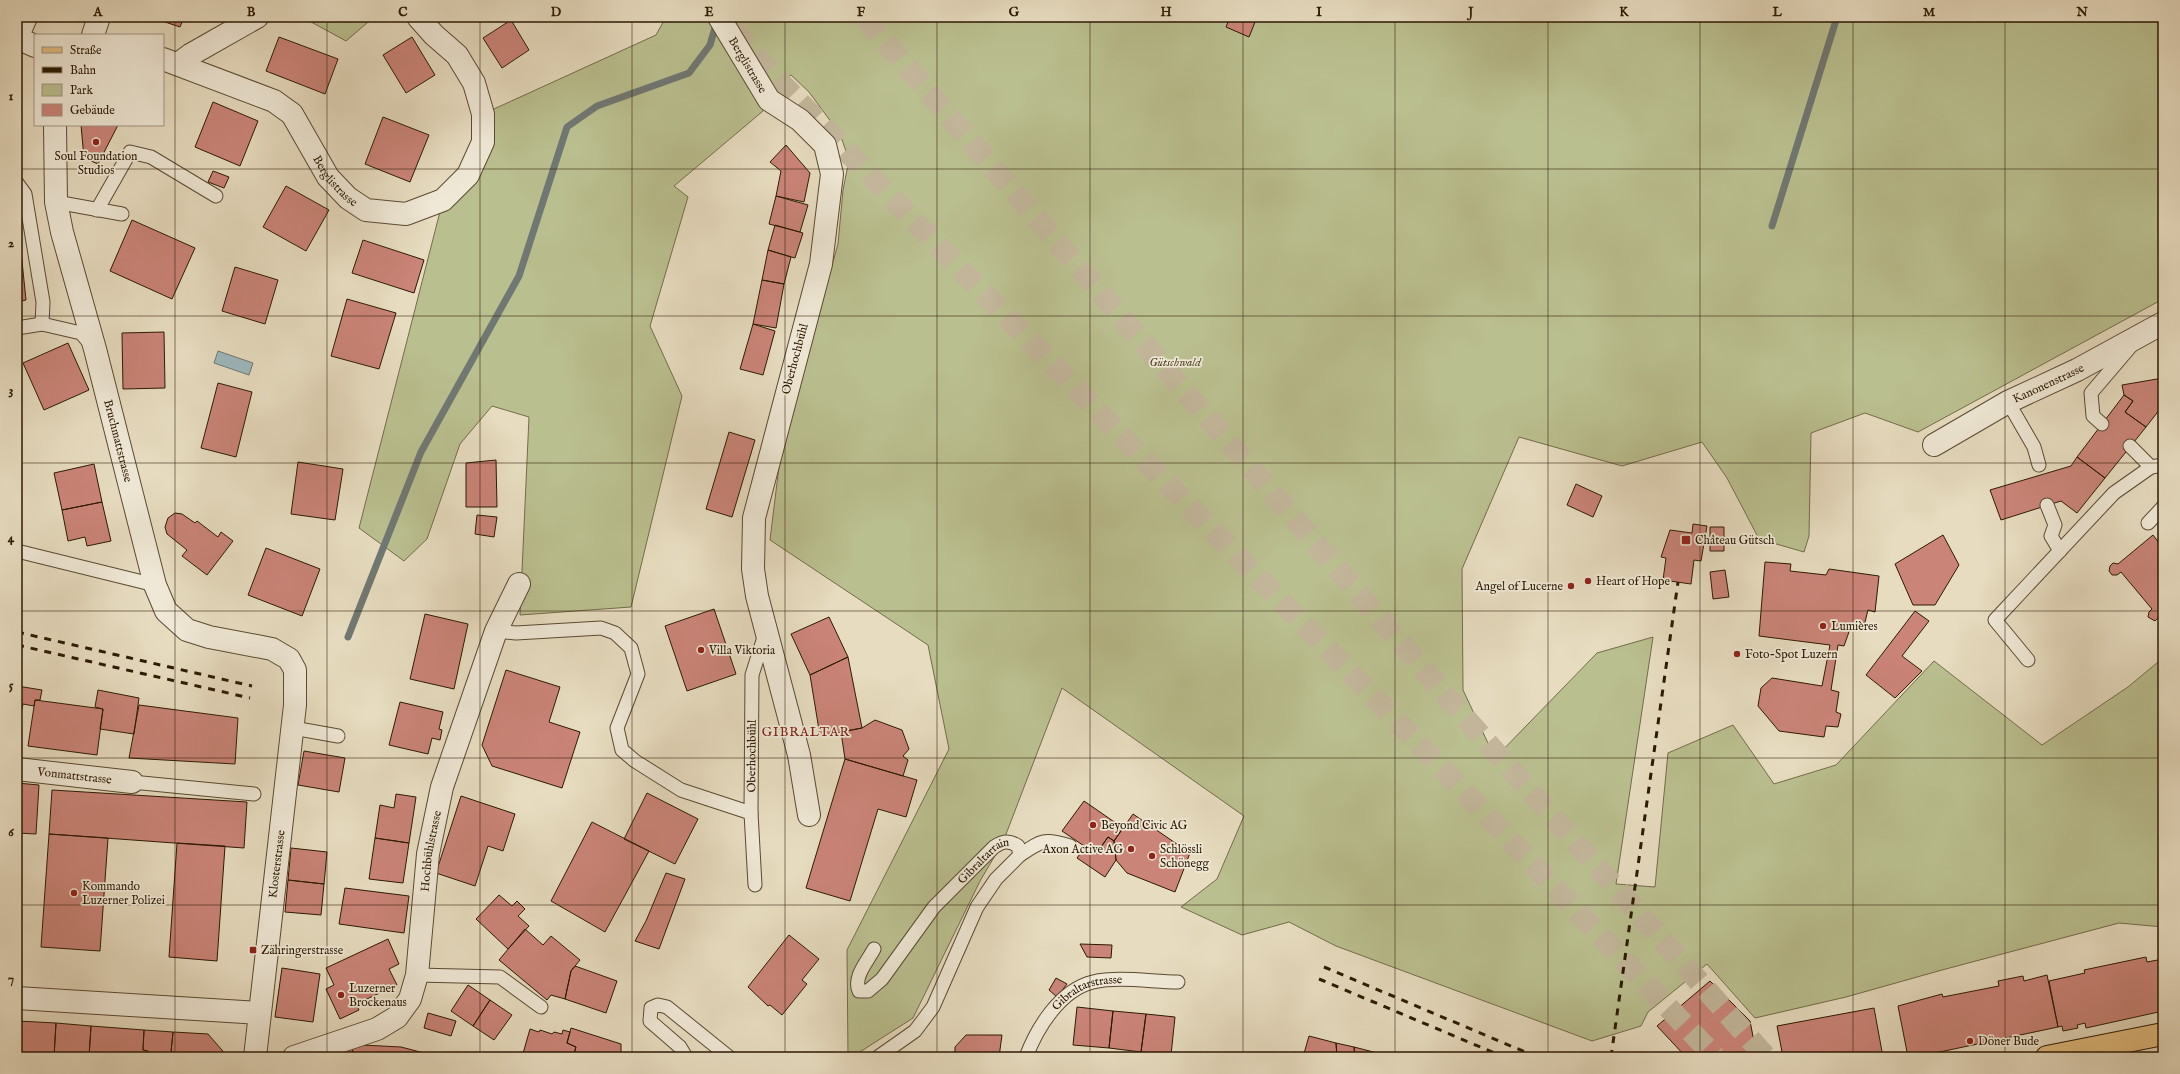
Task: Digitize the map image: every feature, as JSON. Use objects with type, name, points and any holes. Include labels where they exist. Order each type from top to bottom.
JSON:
[{"type":"main road","points":[[2047,1057],[2163,1034]]},
{"type":"street","points":[[93,34],[99,17]]},
{"type":"street","points":[[171,62],[190,55],[257,17]]},
{"type":"street","name":"Berglistrasse","points":[[171,62],[274,101],[292,114],[328,177],[348,198],[366,210],[406,214],[443,200],[468,175],[483,142],[483,114],[474,83],[457,55],[434,35],[418,17]]},
{"type":"street","name":"Berglistrasse","points":[[719,17],[775,104]]},
{"type":"street","name":"Oberhochbühl","points":[[775,104],[800,120],[825,145],[832,174],[821,264],[754,518],[753,569],[757,596],[767,628],[799,755],[809,815]]},
{"type":"street","name":"Bruchmattstrasse","points":[[55,126],[56,202],[68,257],[95,349],[155,585],[166,611],[187,630],[209,637],[272,649],[289,659],[295,670]]},
{"type":"street","name":"Kanonenstrasse","points":[[1934,445],[2008,402],[2077,370],[2163,324]]},
{"type":"street","name":"Hochbühlstrasse","points":[[294,1057],[377,1030],[397,1017],[410,999],[417,975],[428,854],[442,787],[496,631],[519,584]]},
{"type":"street","name":"Klosterstrasse","points":[[255,1057],[293,728],[295,670]]},
{"type":"street","name":"Vonmattstrasse","points":[[17,769],[132,782]]},
{"type":"street","points":[[17,998],[259,1013]]},
{"type":"lane","points":[[24,42],[31,17]]},
{"type":"lane","points":[[97,210],[130,152],[151,157],[216,196]]},
{"type":"lane","points":[[17,183],[25,194],[32,246],[43,302],[42,324]]},
{"type":"lane","points":[[56,202],[122,214]]},
{"type":"lane","points":[[17,328],[42,324],[81,333],[95,349]]},
{"type":"lane","points":[[2102,424],[2093,416],[2091,393],[2139,336]]},
{"type":"lane","points":[[2008,402],[2034,447],[2039,466]]},
{"type":"lane","points":[[2028,660],[1995,620],[2114,493],[2157,466],[2130,446]]},
{"type":"lane","points":[[2047,505],[2055,525],[2051,536],[2060,551]]},
{"type":"lane","points":[[2148,523],[2163,507]]},
{"type":"lane","points":[[17,551],[155,585]]},
{"type":"lane","points":[[496,631],[516,633],[601,628],[615,633],[631,648],[638,674],[617,728],[622,750],[635,761],[681,790],[750,813]]},
{"type":"lane","name":"Oberhochbühl","points":[[755,885],[750,813],[752,675],[767,628]]},
{"type":"lane","points":[[293,728],[338,736]]},
{"type":"lane","points":[[132,782],[254,794]]},
{"type":"lane","points":[[1020,855],[1037,844],[1050,840],[1070,846]]},
{"type":"lane","name":"Gibraltarrain","points":[[874,949],[858,976],[856,984],[859,991],[868,991],[882,979],[934,907],[994,847],[1003,842],[1012,842],[1018,846],[1020,855],[996,880],[977,907],[933,1007],[915,1031],[878,1057]]},
{"type":"lane","points":[[417,975],[500,977],[541,1007]]},
{"type":"lane","name":"Gibraltarstrasse","points":[[1026,1057],[1032,1041],[1047,1018],[1070,992],[1092,982],[1106,980],[1178,982]]},
{"type":"lane","points":[[686,1057],[680,1047],[650,1021],[651,1008],[658,1005],[667,1007],[729,1057]]},
{"type":"green space","points":[[302,17],[374,17],[346,41]]},
{"type":"green space","name":"Gütschwald","points":[[666,17],[2163,17],[2163,299],[1918,432],[1865,413],[1811,433],[1809,536],[1804,552],[1759,539],[1727,478],[1702,442],[1622,466],[1519,437],[1462,569],[1463,690],[1495,758],[1597,653],[1653,637],[1616,884],[1655,887],[1668,753],[1733,725],[1774,784],[1836,765],[1934,661],[2042,745],[2128,687],[2163,658],[2163,927],[2119,923],[1846,997],[1755,1018],[1707,964],[1648,1012],[1641,1026],[1592,1041],[1336,946],[1289,922],[1242,935],[1181,907],[1217,879],[1244,816],[1062,688],[1003,842],[980,881],[913,1018],[852,1057],[848,1057],[847,950],[949,749],[928,645],[770,540],[790,377],[810,345],[838,244],[843,190],[849,160],[840,134],[809,92],[791,75],[772,89],[763,111],[674,186],[688,197],[650,326],[682,396],[631,607],[520,615],[529,417],[492,406],[460,444],[427,539],[404,561],[359,528],[443,200],[468,175],[483,114],[656,35]]},
{"type":"water","points":[[218,351],[253,363],[249,375],[214,363]]},
{"type":"building","points":[[150,17],[184,17],[180,27]]},
{"type":"building","points":[[1230,17],[1257,17],[1249,37],[1226,27]]},
{"type":"building","points":[[511,20],[529,50],[502,68],[483,38]]},
{"type":"building","points":[[279,37],[338,59],[325,94],[266,71]]},
{"type":"building","points":[[412,37],[435,75],[406,93],[383,55]]},
{"type":"building","points":[[213,102],[258,121],[240,166],[195,147]]},
{"type":"building","points":[[383,117],[429,135],[410,182],[365,164]]},
{"type":"building","name":"Soul Foundation Studios","points":[[81,126],[117,126],[98,164],[84,158]]},
{"type":"building","points":[[786,145],[810,173],[804,202],[776,196],[781,171],[770,162]]},
{"type":"building","points":[[213,171],[229,177],[224,188],[208,182]]},
{"type":"building","points":[[286,186],[329,210],[306,251],[263,227]]},
{"type":"building","points":[[776,196],[808,205],[800,232],[769,224]]},
{"type":"building","points":[[132,220],[195,248],[172,299],[110,271]]},
{"type":"building","points":[[775,225],[803,233],[795,258],[768,250]]},
{"type":"building","points":[[363,240],[424,260],[414,293],[352,273]]},
{"type":"building","points":[[17,242],[20,242],[26,300],[17,302]]},
{"type":"building","points":[[768,250],[791,257],[784,284],[762,280]]},
{"type":"building","points":[[235,267],[278,280],[265,324],[222,311]]},
{"type":"building","points":[[762,280],[784,284],[776,328],[753,324]]},
{"type":"building","points":[[347,299],[396,313],[379,369],[331,356]]},
{"type":"building","points":[[753,324],[775,331],[763,375],[740,369]]},
{"type":"building","points":[[164,332],[165,388],[123,389],[122,333]]},
{"type":"building","points":[[68,343],[89,390],[44,410],[23,363]]},
{"type":"building","points":[[2163,378],[2163,409],[2160,409],[2146,427],[2125,412],[2133,401],[2124,395],[2122,385]]},
{"type":"building","points":[[218,383],[252,392],[236,457],[201,448]]},
{"type":"building","points":[[2124,395],[2133,401],[2125,412],[2146,427],[2105,478],[2077,457]]},
{"type":"building","points":[[729,432],[755,440],[732,517],[706,509]]},
{"type":"building","points":[[2077,457],[2105,478],[2077,513],[2061,501],[2001,520],[1990,490],[2071,466]]},
{"type":"building","points":[[496,460],[497,507],[466,507],[466,463]]},
{"type":"building","points":[[298,462],[343,469],[335,520],[291,514]]},
{"type":"building","points":[[94,464],[102,502],[62,510],[54,473]]},
{"type":"building","points":[[1576,484],[1602,496],[1593,517],[1567,505]]},
{"type":"building","points":[[102,502],[111,541],[87,546],[85,537],[68,541],[62,510]]},
{"type":"building","points":[[175,513],[182,514],[195,523],[197,521],[218,537],[221,532],[233,541],[207,575],[182,556],[187,550],[167,534],[165,527],[168,518]]},
{"type":"building","points":[[477,515],[497,517],[494,537],[475,534]]},
{"type":"building","points":[[1693,524],[1707,526],[1701,561],[1694,560],[1691,584],[1663,580],[1666,558],[1661,557],[1670,530],[1692,533]]},
{"type":"building","points":[[1710,527],[1724,527],[1724,551],[1710,551]]},
{"type":"building","points":[[1943,535],[1959,565],[1935,605],[1913,605],[1895,564]]},
{"type":"building","points":[[2153,535],[2163,548],[2163,613],[2155,621],[2148,617],[2149,612],[2152,609],[2121,572],[2117,575],[2112,575],[2109,571],[2110,566],[2113,563],[2118,564]]},
{"type":"building","points":[[266,548],[320,569],[302,616],[248,595]]},
{"type":"building","name":"Château Gütsch","points":[[1765,562],[1791,564],[1790,571],[1826,575],[1829,569],[1879,576],[1875,612],[1868,610],[1863,630],[1850,629],[1844,646],[1838,645],[1831,690],[1839,692],[1836,712],[1841,714],[1838,727],[1826,726],[1824,737],[1779,731],[1758,706],[1761,688],[1772,678],[1822,686],[1830,645],[1759,636]]},
{"type":"building","points":[[1725,570],[1729,597],[1713,599],[1710,572]]},
{"type":"building","name":"Villa Viktoria","points":[[714,609],[736,674],[687,691],[665,626]]},
{"type":"building","points":[[1915,611],[1929,621],[1902,656],[1922,671],[1895,698],[1866,675]]},
{"type":"building","points":[[425,614],[468,624],[454,689],[410,679]]},
{"type":"building","points":[[829,617],[848,657],[810,675],[791,634]]},
{"type":"building","points":[[848,657],[862,728],[820,736],[810,675]]},
{"type":"building","points":[[506,670],[560,687],[549,722],[580,732],[562,788],[492,766],[482,745]]},
{"type":"building","points":[[17,686],[42,690],[40,700],[35,700],[34,706],[23,704],[22,709],[17,709]]},
{"type":"building","points":[[98,690],[139,698],[134,734],[100,729],[103,709],[95,707]]},
{"type":"building","points":[[35,700],[103,709],[97,755],[28,746]]},
{"type":"building","points":[[400,702],[443,712],[439,729],[442,730],[440,740],[432,738],[428,754],[389,745]]},
{"type":"building","points":[[139,705],[238,718],[235,764],[129,758]]},
{"type":"building","points":[[875,720],[902,730],[909,749],[903,756],[908,760],[903,776],[845,759],[841,732],[862,728]]},
{"type":"building","points":[[304,751],[345,758],[339,792],[298,785]]},
{"type":"building","points":[[845,759],[917,780],[906,817],[878,809],[850,901],[806,888]]},
{"type":"building","points":[[17,783],[39,785],[36,834],[17,833]]},
{"type":"building","points":[[52,790],[247,802],[244,848],[49,834]]},
{"type":"building","points":[[647,793],[698,819],[675,864],[624,839]]},
{"type":"building","points":[[396,794],[416,797],[409,843],[375,838],[380,805],[394,808]]},
{"type":"building","points":[[461,796],[515,814],[503,851],[488,846],[475,886],[436,873]]},
{"type":"building","points":[[1084,801],[1123,828],[1114,841],[1108,837],[1096,854],[1062,831]]},
{"type":"building","name":"Schlössli Schönegg","points":[[1133,814],[1190,853],[1175,892],[1127,873],[1116,860],[1114,841]]},
{"type":"building","points":[[592,822],[649,851],[605,932],[551,901]]},
{"type":"building","name":"Kommando Luzerner Polizei","points":[[49,834],[108,838],[100,951],[41,947]]},
{"type":"building","points":[[1108,837],[1114,841],[1116,860],[1105,877],[1077,858],[1085,847],[1096,854]]},
{"type":"building","points":[[375,838],[409,843],[403,883],[369,879]]},
{"type":"building","points":[[177,843],[225,846],[217,961],[169,957]]},
{"type":"building","points":[[291,848],[327,852],[324,884],[288,880]]},
{"type":"building","points":[[666,873],[685,879],[659,949],[635,941],[646,921]]},
{"type":"building","points":[[288,880],[324,884],[321,915],[285,912]]},
{"type":"building","points":[[345,888],[409,896],[404,933],[339,924]]},
{"type":"building","points":[[499,895],[512,906],[517,901],[525,909],[518,916],[529,926],[508,949],[476,919]]},
{"type":"building","points":[[525,929],[543,945],[551,936],[580,960],[571,971],[565,999],[551,995],[547,1000],[499,960]]},
{"type":"building","points":[[789,935],[819,959],[802,980],[807,984],[782,1015],[770,1005],[768,1006],[748,987]]},
{"type":"building","points":[[388,939],[399,964],[389,969],[397,985],[356,1004],[359,1010],[340,1019],[326,989],[334,985],[326,968]]},
{"type":"building","points":[[1080,944],[1112,945],[1111,958],[1087,957]]},
{"type":"building","points":[[2146,957],[2147,962],[2163,959],[2163,1011],[2086,1028],[2085,1023],[2077,1025],[2078,1028],[2063,1031],[2062,1026],[2058,1027],[2049,981],[2085,973],[2084,970]]},
{"type":"building","points":[[575,966],[617,981],[606,1013],[565,999],[571,971]]},
{"type":"building","points":[[282,968],[320,974],[313,1022],[275,1017]]},
{"type":"building","points":[[2047,975],[2058,1027],[1916,1057],[1908,1057],[1898,1006],[1942,994],[1943,997],[1999,986],[1998,981],[2023,976],[2024,981]]},
{"type":"building","points":[[1056,978],[1067,984],[1057,997],[1049,990]]},
{"type":"building","points":[[1710,981],[1750,1021],[1757,1057],[1686,1057],[1657,1026]]},
{"type":"building","points":[[468,985],[490,1000],[473,1026],[451,1011]]},
{"type":"building","points":[[490,1000],[512,1015],[494,1040],[473,1026]]},
{"type":"building","points":[[1077,1007],[1113,1011],[1109,1048],[1073,1045]]},
{"type":"building","points":[[1874,1008],[1883,1057],[1783,1057],[1777,1026]]},
{"type":"building","points":[[1113,1011],[1146,1014],[1141,1052],[1109,1048]]},
{"type":"building","points":[[428,1013],[456,1021],[451,1036],[424,1028]]},
{"type":"building","points":[[1146,1014],[1175,1017],[1171,1055],[1141,1052]]},
{"type":"building","points":[[17,1021],[56,1023],[54,1057],[17,1057]]},
{"type":"building","points":[[56,1023],[91,1026],[89,1057],[54,1057]]},
{"type":"building","points":[[91,1026],[144,1030],[143,1050],[148,1051],[147,1057],[89,1057]]},
{"type":"building","points":[[571,1028],[621,1044],[621,1057],[573,1057],[576,1047],[567,1043]]},
{"type":"building","points":[[530,1029],[539,1032],[540,1030],[552,1034],[554,1032],[562,1034],[563,1030],[570,1032],[567,1043],[576,1047],[573,1057],[522,1057]]},
{"type":"building","points":[[144,1030],[173,1032],[171,1052],[181,1053],[180,1057],[147,1057],[148,1051],[143,1050]]},
{"type":"building","points":[[173,1032],[208,1034],[228,1057],[180,1057],[181,1053],[171,1052]]},
{"type":"building","points":[[966,1035],[1002,1035],[999,1057],[955,1057],[955,1047]]},
{"type":"building","points":[[1309,1036],[1336,1043],[1337,1057],[1303,1057]]},
{"type":"building","points":[[1336,1043],[1354,1047],[1355,1057],[1337,1057]]},
{"type":"building","points":[[362,1045],[401,1047],[428,1054],[428,1057],[355,1057],[352,1049]]},
{"type":"building","points":[[1354,1047],[1385,1055],[1385,1057],[1355,1057]]},
{"type":"building","points":[[352,1049],[355,1057],[329,1057]]},
{"type":"waterway","points":[[1772,226],[1837,17]]},
{"type":"waterway","points":[[348,637],[421,452],[519,276],[567,127],[597,106],[689,73],[710,45],[717,21]]},
{"type":"tunnel","points":[[864,17],[1466,719],[1766,1057]]},
{"type":"tunnel","points":[[733,30],[772,74],[1423,748],[1715,1057]]},
{"type":"railway","points":[[1611,1057],[1678,582]]},
{"type":"railway","points":[[17,632],[252,686]]},
{"type":"railway","points":[[17,645],[250,698]]},
{"type":"railway","points":[[1324,967],[1537,1057]]},
{"type":"railway","points":[[1319,979],[1504,1057]]},
{"type":"place","name":"Soul Foundation Studios","points":[[96,142]]},
{"type":"place","name":"Château Gütsch","points":[[1686,540]]},
{"type":"place","name":"Heart of Hope","points":[[1588,581]]},
{"type":"place","name":"Angel of Lucerne","points":[[1571,586]]},
{"type":"place","name":"Lumières","points":[[1823,626]]},
{"type":"place","name":"Villa Viktoria","points":[[701,650]]},
{"type":"place","name":"Foto-Spot Luzern","points":[[1737,654]]},
{"type":"place","name":"Beyond Civic AG","points":[[1093,825]]},
{"type":"place","name":"Axon Active AG","points":[[1131,849]]},
{"type":"place","name":"Schlössli Schönegg","points":[[1152,856]]},
{"type":"place","name":"Kommando Luzerner Polizei","points":[[74,893]]},
{"type":"place","name":"Zähringerstrasse","points":[[253,950]]},
{"type":"place","name":"Luzerner Brockenaus","points":[[341,995]]},
{"type":"place","name":"Döner Bude","points":[[1970,1041]]},
{"type":"district","name":"GIBRALTAR","points":[[806,732]]}]
